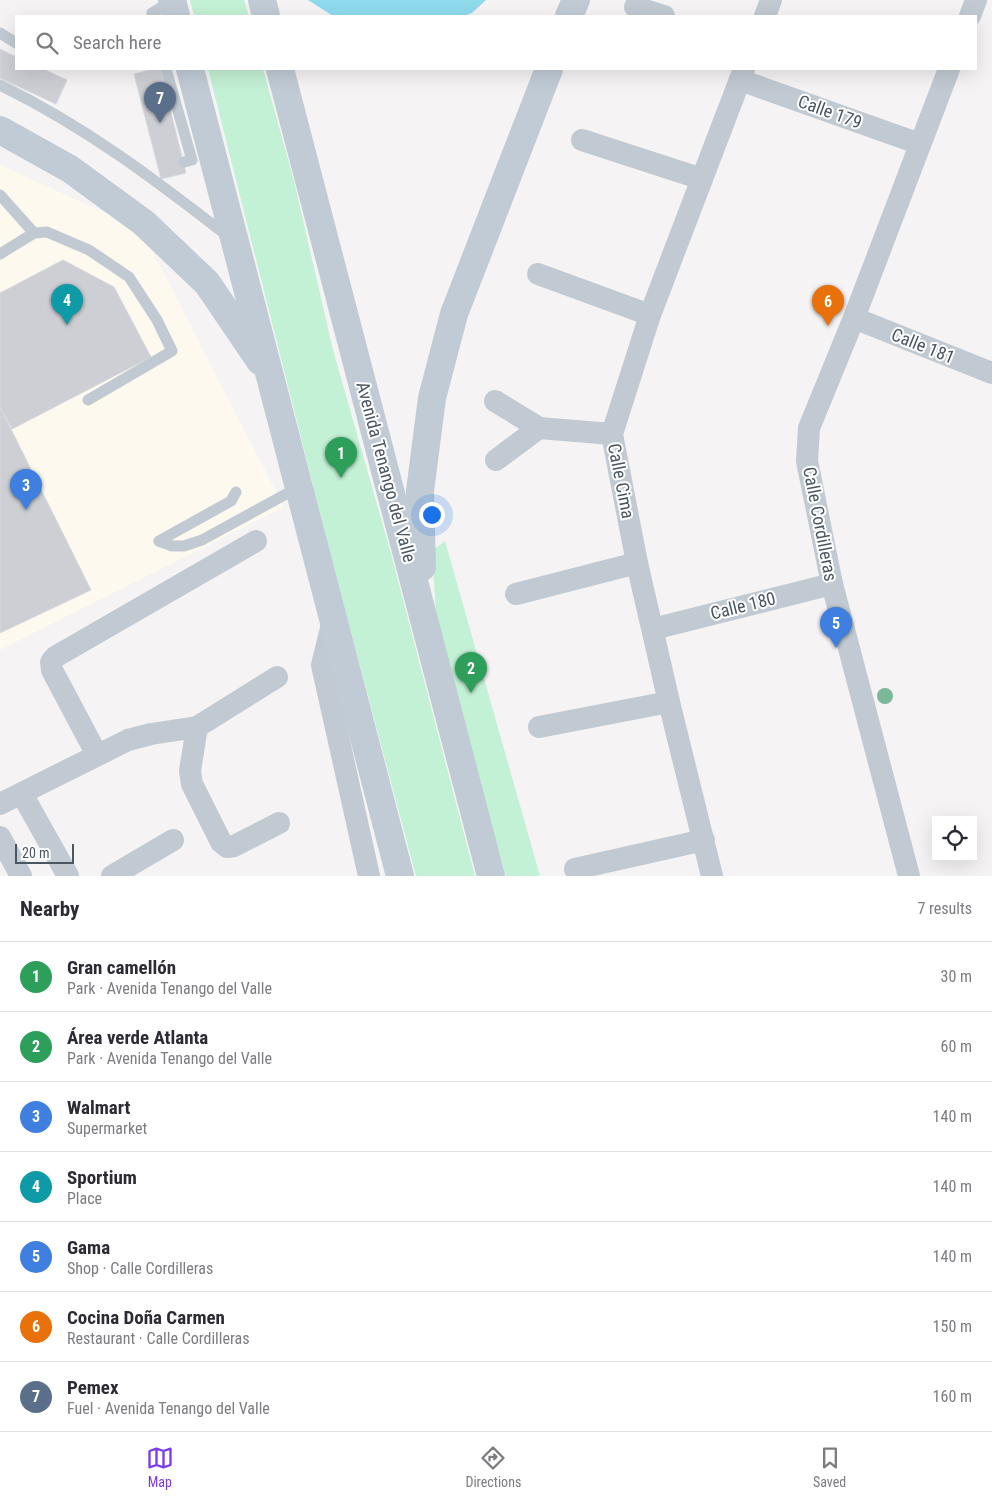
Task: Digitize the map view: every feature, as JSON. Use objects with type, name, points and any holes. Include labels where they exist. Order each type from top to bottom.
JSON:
[{"type":"main road","points":[[262,0],[266,15]]},
{"type":"main road","points":[[569,15],[576,0]]},
{"type":"main road","points":[[190,70],[196,159],[235,241],[400,876]]},
{"type":"main road","name":"Avenida Tenango del Valle","points":[[280,70],[491,876]]},
{"type":"main road","points":[[422,611],[420,491],[432,398],[454,314],[549,70]]},
{"type":"main road","points":[[0,130],[70,169],[144,223],[207,283],[272,378]]},
{"type":"street","points":[[765,15],[771,0]]},
{"type":"street","points":[[970,15],[976,0]]},
{"type":"street","points":[[635,6],[661,15]]},
{"type":"street","name":"Calle Cordilleras","points":[[909,876],[832,584],[807,462],[809,428],[854,318],[949,70]]},
{"type":"street","name":"Calle 179","points":[[742,74],[920,144]]},
{"type":"street","name":"Calle Cima","points":[[712,876],[668,702],[612,434],[650,315],[742,74]]},
{"type":"street","points":[[582,140],[702,179]]},
{"type":"street","points":[[538,274],[650,315]]},
{"type":"street","name":"Calle 181","points":[[854,318],[992,373]]},
{"type":"street","points":[[495,401],[539,428],[612,434]]},
{"type":"street","points":[[496,460],[539,428]]},
{"type":"street","points":[[97,755],[52,670],[51,662],[55,657],[256,541]]},
{"type":"street","points":[[516,594],[638,563]]},
{"type":"street","name":"Calle 180","points":[[653,628],[832,584]]},
{"type":"street","points":[[333,620],[322,665],[369,876]]},
{"type":"street","points":[[0,804],[128,740],[151,734],[197,727],[277,677]]},
{"type":"street","points":[[539,727],[668,702]]},
{"type":"street","points":[[197,727],[190,771],[192,784],[221,842],[227,846],[234,846],[279,823]]},
{"type":"street","points":[[22,794],[68,876]]},
{"type":"street","points":[[0,837],[21,876]]},
{"type":"street","points":[[112,876],[173,840]]},
{"type":"street","points":[[575,868],[704,840]]},
{"type":"lane","points":[[0,34],[15,42]]},
{"type":"lane","points":[[166,70],[196,159]]},
{"type":"lane","points":[[0,85],[91,135],[146,173],[235,241]]},
{"type":"lane","points":[[146,173],[157,168]]},
{"type":"lane","points":[[0,195],[34,233]]},
{"type":"lane","points":[[0,254],[34,233],[47,232],[89,250],[129,276],[157,320],[172,351],[88,400]]},
{"type":"lane","points":[[236,492],[231,501],[160,541],[172,546],[184,546],[202,540],[299,487]]},
{"type":"shaded area","points":[[0,165],[141,229],[284,507],[0,650]]},
{"type":"green space","points":[[190,0],[244,0],[249,15],[194,15]]},
{"type":"green space","points":[[208,70],[263,70],[294,181],[333,350],[390,550],[475,876],[416,876],[335,572]]},
{"type":"green space","points":[[445,541],[540,876],[506,876],[465,730],[436,615],[432,551]]},
{"type":"water","points":[[308,0],[486,0],[472,13],[467,15],[331,15]]},
{"type":"building","points":[[0,49],[15,56],[15,70],[45,70],[67,80],[56,104],[0,78]]},
{"type":"building","points":[[150,70],[160,70],[186,173],[161,179],[134,74]]},
{"type":"building","points":[[63,260],[114,287],[151,357],[12,429],[0,407],[0,293]]},
{"type":"building","points":[[0,407],[91,590],[0,633]]},
{"type":"place","name":"Pemex","points":[[160,123]]},
{"type":"place","name":"Sportium","points":[[67,325]]},
{"type":"place","name":"Cocina Doña Carmen","points":[[828,326]]},
{"type":"place","name":"Gran camellón","points":[[341,478]]},
{"type":"place","name":"Walmart","points":[[26,510]]},
{"type":"place","name":"Gama","points":[[836,648]]},
{"type":"place","name":"Área verde Atlanta","points":[[471,693]]}]
